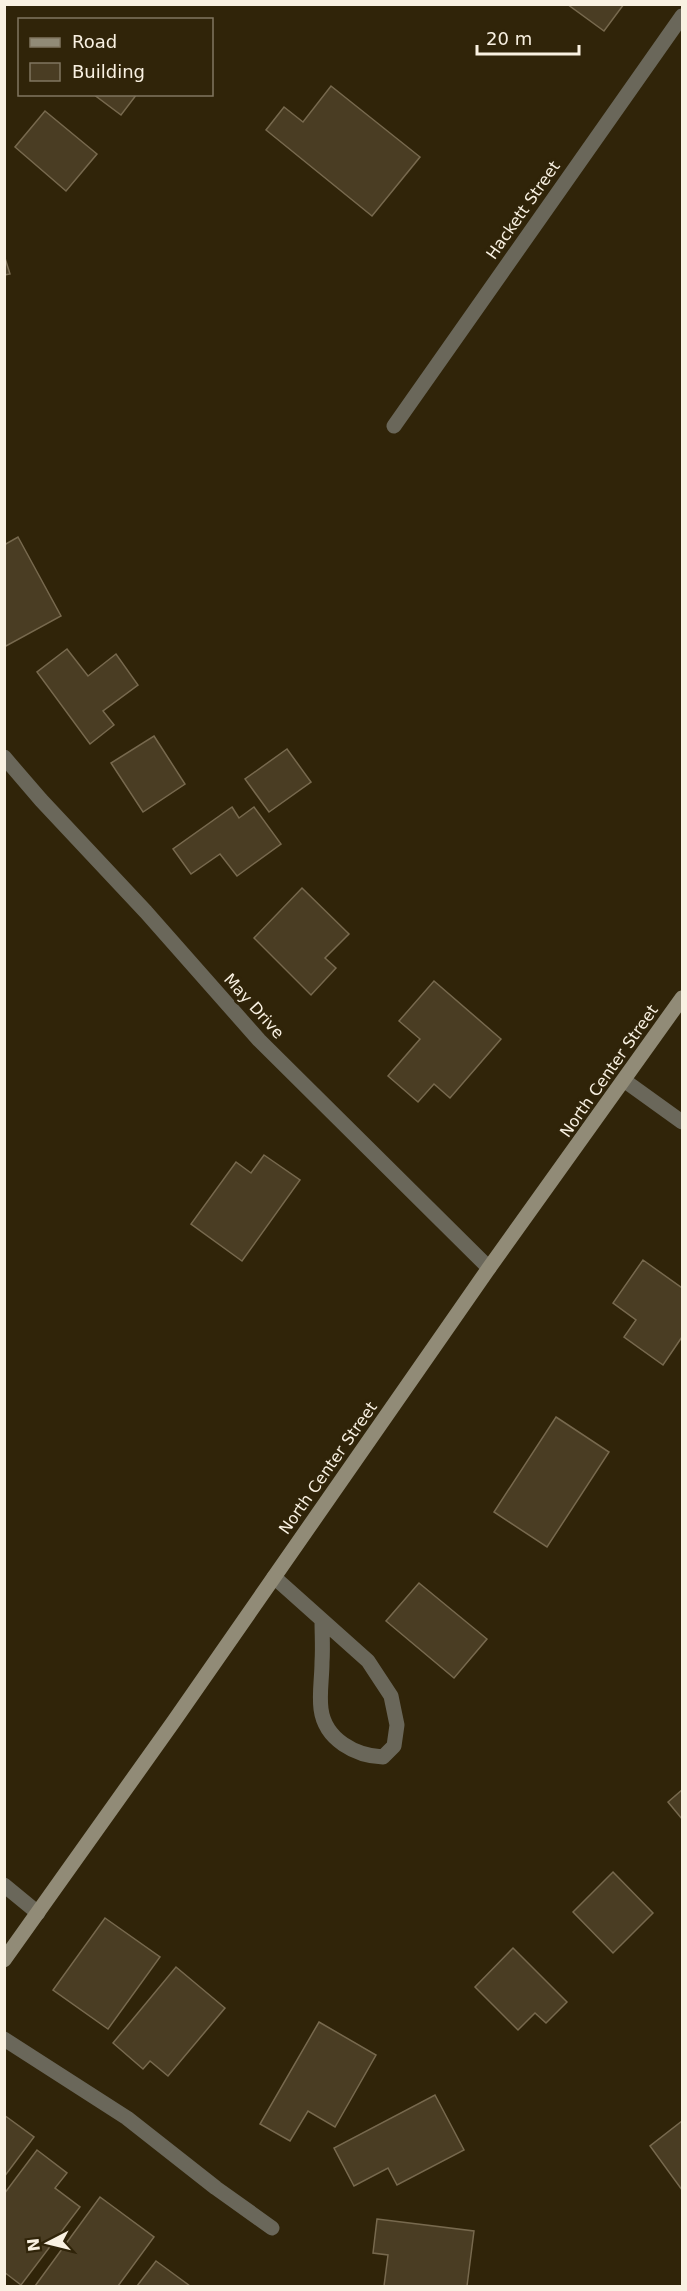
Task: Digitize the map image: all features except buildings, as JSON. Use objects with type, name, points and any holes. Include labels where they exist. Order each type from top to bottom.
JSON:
[{"type":"main road","name":"North Center Street","points":[[4,1960],[489,1268],[625,1081],[682,998]]},
{"type":"street","name":"Hackett Street","points":[[394,426],[682,16]]},
{"type":"street","name":"May Drive","points":[[4,757],[259,1040],[489,1268]]},
{"type":"street","points":[[625,1081],[682,1122]]},
{"type":"street","points":[[274,1577],[368,1661],[391,1696],[397,1725],[394,1746],[383,1757],[368,1756],[354,1750],[336,1740],[328,1728],[321,1712],[322,1620]]},
{"type":"street","points":[[4,1885],[38,1913]]},
{"type":"street","points":[[4,2039],[127,2118],[216,2188],[272,2228]]}]
